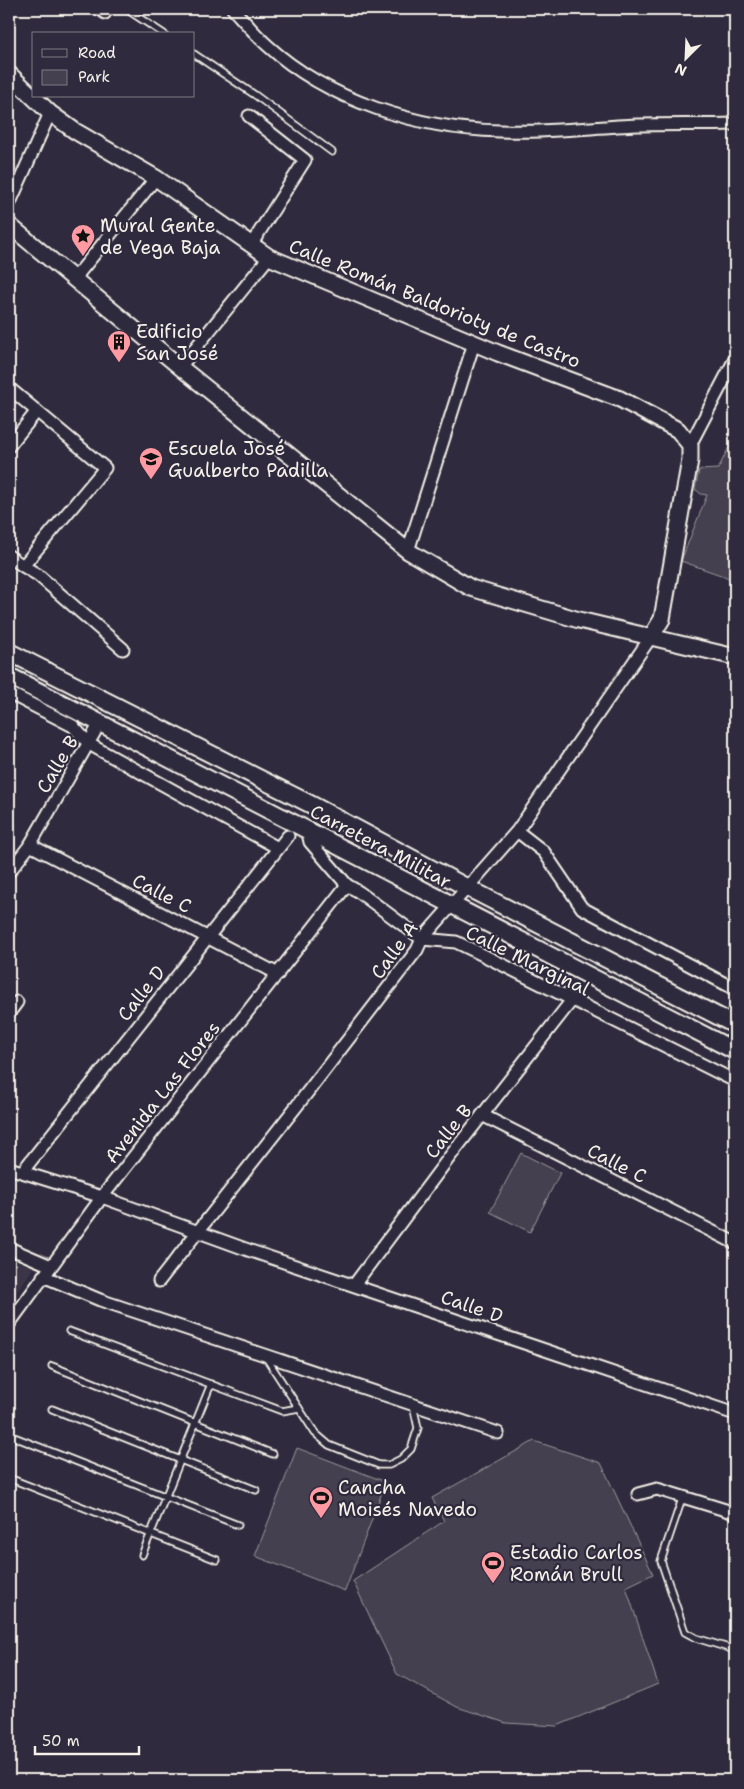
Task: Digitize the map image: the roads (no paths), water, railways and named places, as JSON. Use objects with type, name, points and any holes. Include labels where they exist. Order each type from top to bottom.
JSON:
[{"type":"main road","name":"Carretera Militar","points":[[9,652],[312,805],[468,888],[735,1025]]},
{"type":"main road","name":"Carretera Militar","points":[[9,676],[735,1051]]},
{"type":"street","points":[[233,9],[267,45],[301,70],[338,92],[400,117],[460,129],[502,132],[575,130],[636,125],[735,124]]},
{"type":"street","name":"Calle Román Baldorioty de Castro","points":[[9,74],[32,96]]},
{"type":"street","name":"Calle Román Baldorioty de Castro","points":[[34,98],[50,113],[75,131],[156,178],[269,257],[474,343],[620,399],[678,430],[690,445]]},
{"type":"street","points":[[9,205],[50,113]]},
{"type":"street","points":[[249,116],[305,160],[251,244]]},
{"type":"street","points":[[75,278],[156,178]]},
{"type":"street","points":[[9,225],[180,367],[408,551],[471,588],[579,620],[735,657]]},
{"type":"street","points":[[180,367],[269,257]]},
{"type":"street","points":[[408,551],[474,343]]},
{"type":"street","points":[[651,636],[662,619],[690,460],[690,445],[735,359]]},
{"type":"street","points":[[9,388],[105,468],[23,566]]},
{"type":"street","points":[[9,446],[37,411]]},
{"type":"street","points":[[9,556],[38,575],[123,649]]},
{"type":"street","name":"Calle A","points":[[159,1281],[417,950],[422,939],[518,831],[651,636]]},
{"type":"street","points":[[9,693],[73,726],[89,744],[278,848]]},
{"type":"street","name":"Calle B","points":[[9,872],[30,845],[100,723]]},
{"type":"street","points":[[307,829],[310,842],[348,885],[422,939]]},
{"type":"street","points":[[518,831],[544,852],[582,908],[733,989]]},
{"type":"street","name":"Calle D","points":[[22,1172],[288,836]]},
{"type":"street","name":"Calle C","points":[[30,845],[278,974]]},
{"type":"street","name":"Avenida Las Flores","points":[[9,1324],[102,1197],[348,885]]},
{"type":"street","name":"Calle Marginal","points":[[422,939],[456,942],[735,1081]]},
{"type":"street","name":"Calle B","points":[[354,1285],[482,1115],[572,1000]]},
{"type":"street","points":[[9,1013],[17,1002]]},
{"type":"street","name":"Calle C","points":[[482,1115],[735,1243]]},
{"type":"street","name":"Calle D","points":[[9,1168],[102,1197],[197,1232],[735,1414]]},
{"type":"street","points":[[9,1248],[51,1266]]},
{"type":"street","points":[[43,1276],[100,1300],[498,1433]]},
{"type":"street","points":[[638,1494],[657,1489],[735,1513]]},
{"type":"lane","points":[[126,9],[161,32]]},
{"type":"lane","points":[[195,55],[332,152]]},
{"type":"lane","points":[[69,1331],[282,1410],[299,1408]]},
{"type":"lane","points":[[264,1355],[315,1433],[329,1445],[379,1465],[389,1465],[401,1459],[411,1449],[418,1428],[414,1405]]},
{"type":"lane","points":[[52,1366],[273,1454]]},
{"type":"lane","points":[[142,1555],[211,1384]]},
{"type":"lane","points":[[52,1409],[256,1490]]},
{"type":"lane","points":[[9,1435],[238,1525]]},
{"type":"lane","points":[[9,1478],[217,1560]]},
{"type":"lane","points":[[683,1496],[661,1560],[685,1632],[696,1638],[735,1650]]},
{"type":"place","name":"Mural Gente de Vega Baja","points":[[83,257]]},
{"type":"place","name":"Edificio San José","points":[[119,363]]},
{"type":"place","name":"Escuela José Gualberto Padilla","points":[[151,480]]},
{"type":"place","name":"Cancha Moisés Navedo","points":[[321,1519]]},
{"type":"place","name":"Estadio Carlos Román Brull","points":[[493,1584]]}]
